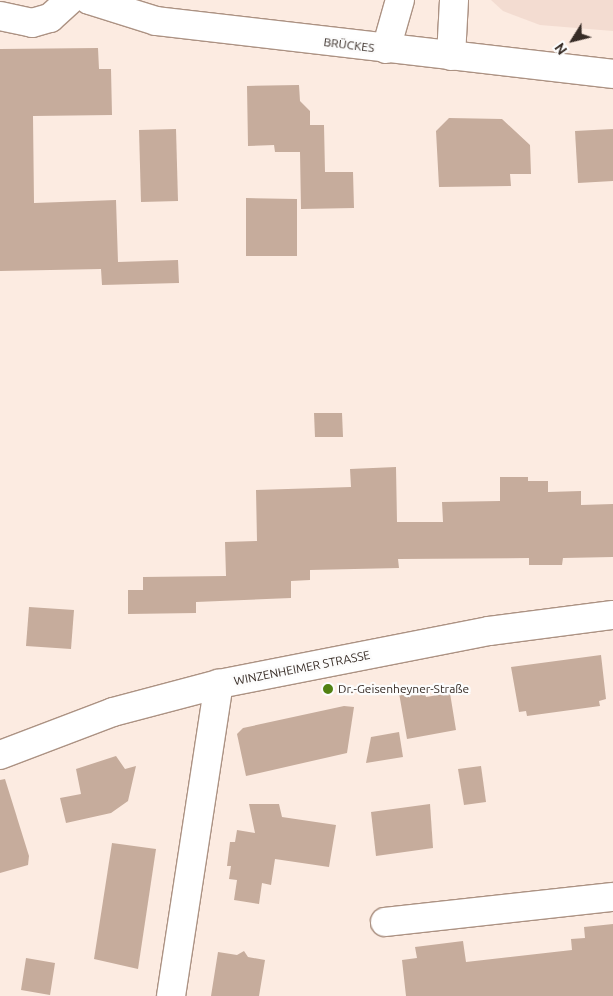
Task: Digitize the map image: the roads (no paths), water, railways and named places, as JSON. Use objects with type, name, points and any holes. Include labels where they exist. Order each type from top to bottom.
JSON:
[{"type":"street","points":[[0,16],[32,22],[50,18],[70,0]]},
{"type":"street","name":"BRÜCKES","points":[[89,0],[156,21],[613,74]]},
{"type":"street","points":[[386,49],[400,0]]},
{"type":"street","points":[[451,56],[454,0]]},
{"type":"street","name":"WINZENHEIMER STRASSE","points":[[0,755],[113,712],[219,684],[489,631],[613,614]]},
{"type":"street","points":[[171,996],[219,684]]},
{"type":"street","points":[[385,922],[613,896]]},
{"type":"place","name":"Dr.-Geisenheyner-Straße","points":[[328,689]]}]
